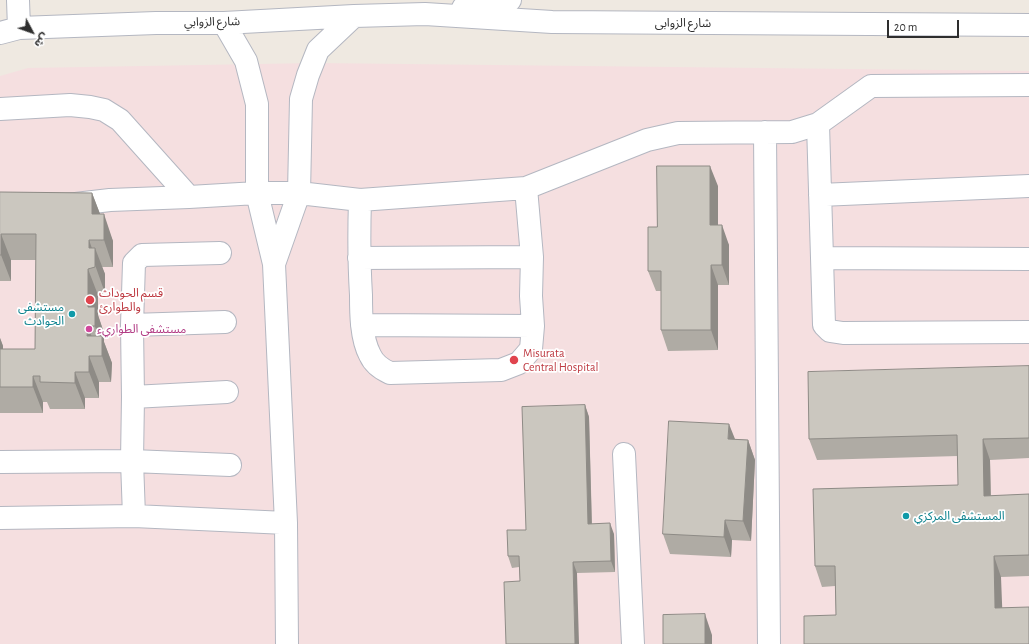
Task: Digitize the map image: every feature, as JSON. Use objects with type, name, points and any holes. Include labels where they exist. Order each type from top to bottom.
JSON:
[{"type":"street","points":[[9,31],[18,0]]},
{"type":"street","points":[[425,14],[510,0]]},
{"type":"street","name":"شارع الزوابي","points":[[9,31],[156,23],[224,23],[425,14]]},
{"type":"street","name":"شارع الزوابى","points":[[425,14],[552,22],[1029,25]]},
{"type":"street","points":[[274,264],[299,193],[302,99],[308,75],[318,50],[354,16]]},
{"type":"street","points":[[224,23],[246,61],[257,104],[257,193],[274,264],[286,523],[287,644]]},
{"type":"street","points":[[48,208],[110,200],[257,193],[299,193],[360,200],[526,188],[647,140],[678,133],[792,132],[818,124],[872,86],[1029,85]]},
{"type":"street","points":[[0,109],[70,105],[104,110],[120,120],[189,197]]},
{"type":"street","points":[[818,124],[824,325],[830,331],[843,333],[1029,332]]},
{"type":"street","points":[[766,132],[769,644]]},
{"type":"street","points":[[820,195],[1029,186]]},
{"type":"street","points":[[360,200],[359,258],[362,325],[369,354],[375,363],[381,369],[390,373],[501,370],[519,363],[531,349],[533,326],[531,296],[532,257],[526,188]]},
{"type":"street","points":[[134,516],[132,461],[132,325],[134,263],[142,255],[220,253]]},
{"type":"street","points":[[359,258],[532,257]]},
{"type":"street","points":[[822,258],[1029,259]]},
{"type":"street","points":[[132,325],[225,322]]},
{"type":"street","points":[[362,325],[533,326]]},
{"type":"street","points":[[133,397],[227,392]]},
{"type":"street","points":[[624,454],[634,644]]},
{"type":"street","points":[[0,462],[132,461],[230,465]]},
{"type":"street","points":[[0,518],[134,516],[286,523]]},
{"type":"shaded area","name":"Misurata Central Hospital","points":[[315,63],[1029,71],[1029,644],[0,644],[0,76],[28,68]]},
{"type":"building","points":[[657,166],[710,166],[710,225],[722,225],[722,265],[711,265],[711,330],[661,330],[661,271],[648,271],[648,227],[657,227]]},
{"type":"building","name":"مستشفى الحوادث","points":[[0,192],[92,193],[92,214],[104,214],[104,240],[89,240],[89,248],[95,248],[95,267],[88,269],[88,307],[95,307],[95,326],[88,326],[87,336],[102,336],[102,356],[89,356],[89,372],[75,372],[75,383],[40,382],[40,376],[33,376],[33,387],[0,387],[0,349],[35,349],[36,234],[1,234],[0,255]]},
{"type":"building","name":"المستشفى المركزي","points":[[1029,366],[1029,438],[983,439],[984,496],[1029,494],[1029,555],[994,556],[995,608],[1029,607],[1029,644],[804,644],[804,616],[836,615],[835,566],[815,566],[813,489],[958,485],[957,435],[809,439],[808,372]]},
{"type":"building","points":[[585,405],[588,524],[610,523],[611,561],[573,562],[575,644],[506,644],[504,582],[520,581],[519,556],[508,556],[507,530],[526,530],[522,407]]},
{"type":"building","points":[[669,421],[729,424],[728,439],[748,440],[743,521],[725,520],[724,537],[663,534]]},
{"type":"building","points":[[705,614],[705,644],[663,644],[663,615]]},
{"type":"place","name":"قسم الحوداث والطوارئ","points":[[90,300]]},
{"type":"place","name":"مستشفى الحوادث","points":[[72,314]]},
{"type":"place","name":"مستشفى الطواريء","points":[[89,329]]},
{"type":"place","name":"Misurata Central Hospital","points":[[514,360]]},
{"type":"place","name":"المستشفى المركزي","points":[[906,516]]}]
